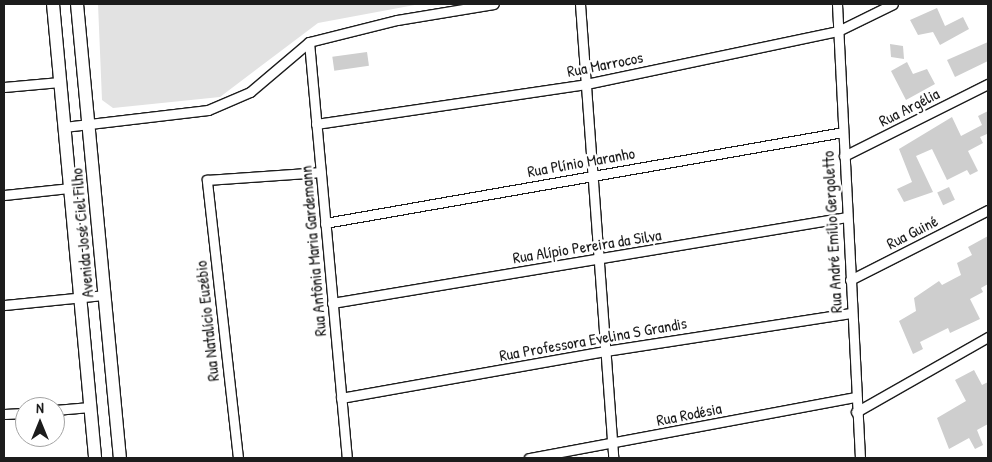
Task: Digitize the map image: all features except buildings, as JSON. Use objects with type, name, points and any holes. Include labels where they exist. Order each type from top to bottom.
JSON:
[{"type":"street","name":"Avenida José Ciel Filho","points":[[53,4],[95,458]]},
{"type":"street","name":"Avenida José Ciel Filho","points":[[77,4],[120,458]]},
{"type":"street","points":[[64,127],[208,110],[250,92],[309,42],[397,20],[494,4]]},
{"type":"street","points":[[580,4],[613,458]]},
{"type":"street","name":"Rua André Emílio Gergoletto","points":[[837,4],[855,397],[860,458]]},
{"type":"street","name":"Rua Marrocos","points":[[316,124],[586,84],[838,31],[892,4]]},
{"type":"street","name":"Rua Antônia Maria Gardemann","points":[[309,42],[347,458]]},
{"type":"street","points":[[4,87],[60,82]]},
{"type":"street","name":"Rua Argélia","points":[[844,156],[988,84]]},
{"type":"street","name":"Rua Plínio Maranho","points":[[325,223],[843,132]]},
{"type":"street","name":"Rua Natalício Euzébio","points":[[238,458],[207,180],[321,172]]},
{"type":"street","points":[[4,195],[70,188]]},
{"type":"street","name":"Rua Guiné","points":[[850,280],[988,210]]},
{"type":"street","name":"Rua Alípio Pereira da Silva","points":[[332,303],[847,217]]},
{"type":"street","points":[[4,305],[104,295]]},
{"type":"street","name":"Rua Professora Evelina S Grandis","points":[[341,398],[605,351],[851,313]]},
{"type":"street","points":[[856,412],[988,337]]},
{"type":"street","name":"Rua Rodésia","points":[[529,458],[612,445],[855,397]]},
{"type":"street","points":[[65,409],[90,408]]},
{"type":"shaded area","points":[[98,4],[420,4],[318,23],[220,97],[113,108],[102,100]]}]
